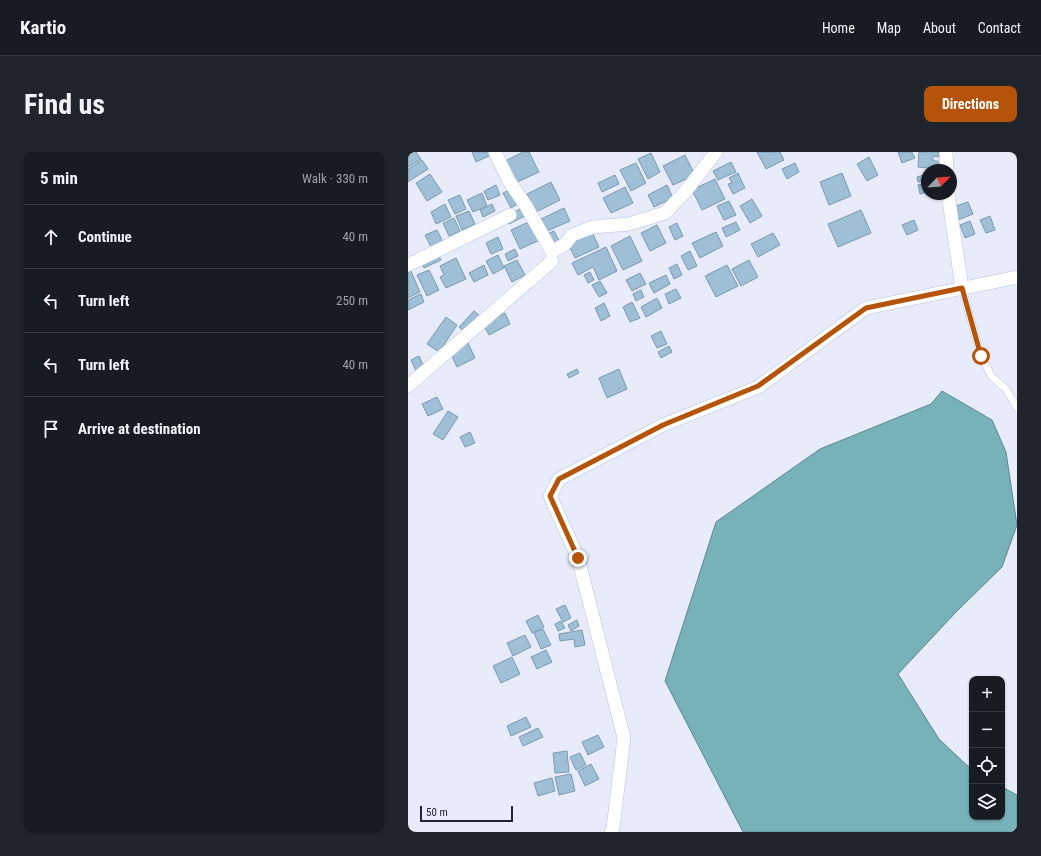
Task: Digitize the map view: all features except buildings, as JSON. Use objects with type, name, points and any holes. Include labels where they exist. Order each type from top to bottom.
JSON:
[{"type":"street","points":[[495,152],[509,181],[526,206],[552,252],[565,244],[572,235],[593,226],[629,224],[665,213],[716,152]]},
{"type":"street","points":[[946,152],[947,164]]},
{"type":"street","points":[[949,200],[962,288]]},
{"type":"street","points":[[408,265],[510,215]]},
{"type":"street","points":[[408,386],[552,261]]},
{"type":"street","points":[[611,832],[613,828],[624,738],[578,558],[550,496],[559,479],[663,425],[758,386],[866,308],[1017,277]]},
{"type":"lane","points":[[962,288],[981,356],[992,377],[1006,389],[1017,408]]},
{"type":"water","points":[[942,391],[992,420],[1006,452],[1017,525],[1002,567],[957,611],[898,674],[939,739],[969,767],[969,820],[1005,820],[1005,789],[1017,795],[1017,832],[743,832],[665,681],[716,522],[820,449],[931,404]]},
{"type":"route","points":[[578,558],[550,496],[559,479],[663,425],[758,386],[866,308],[962,288],[981,356]]}]
